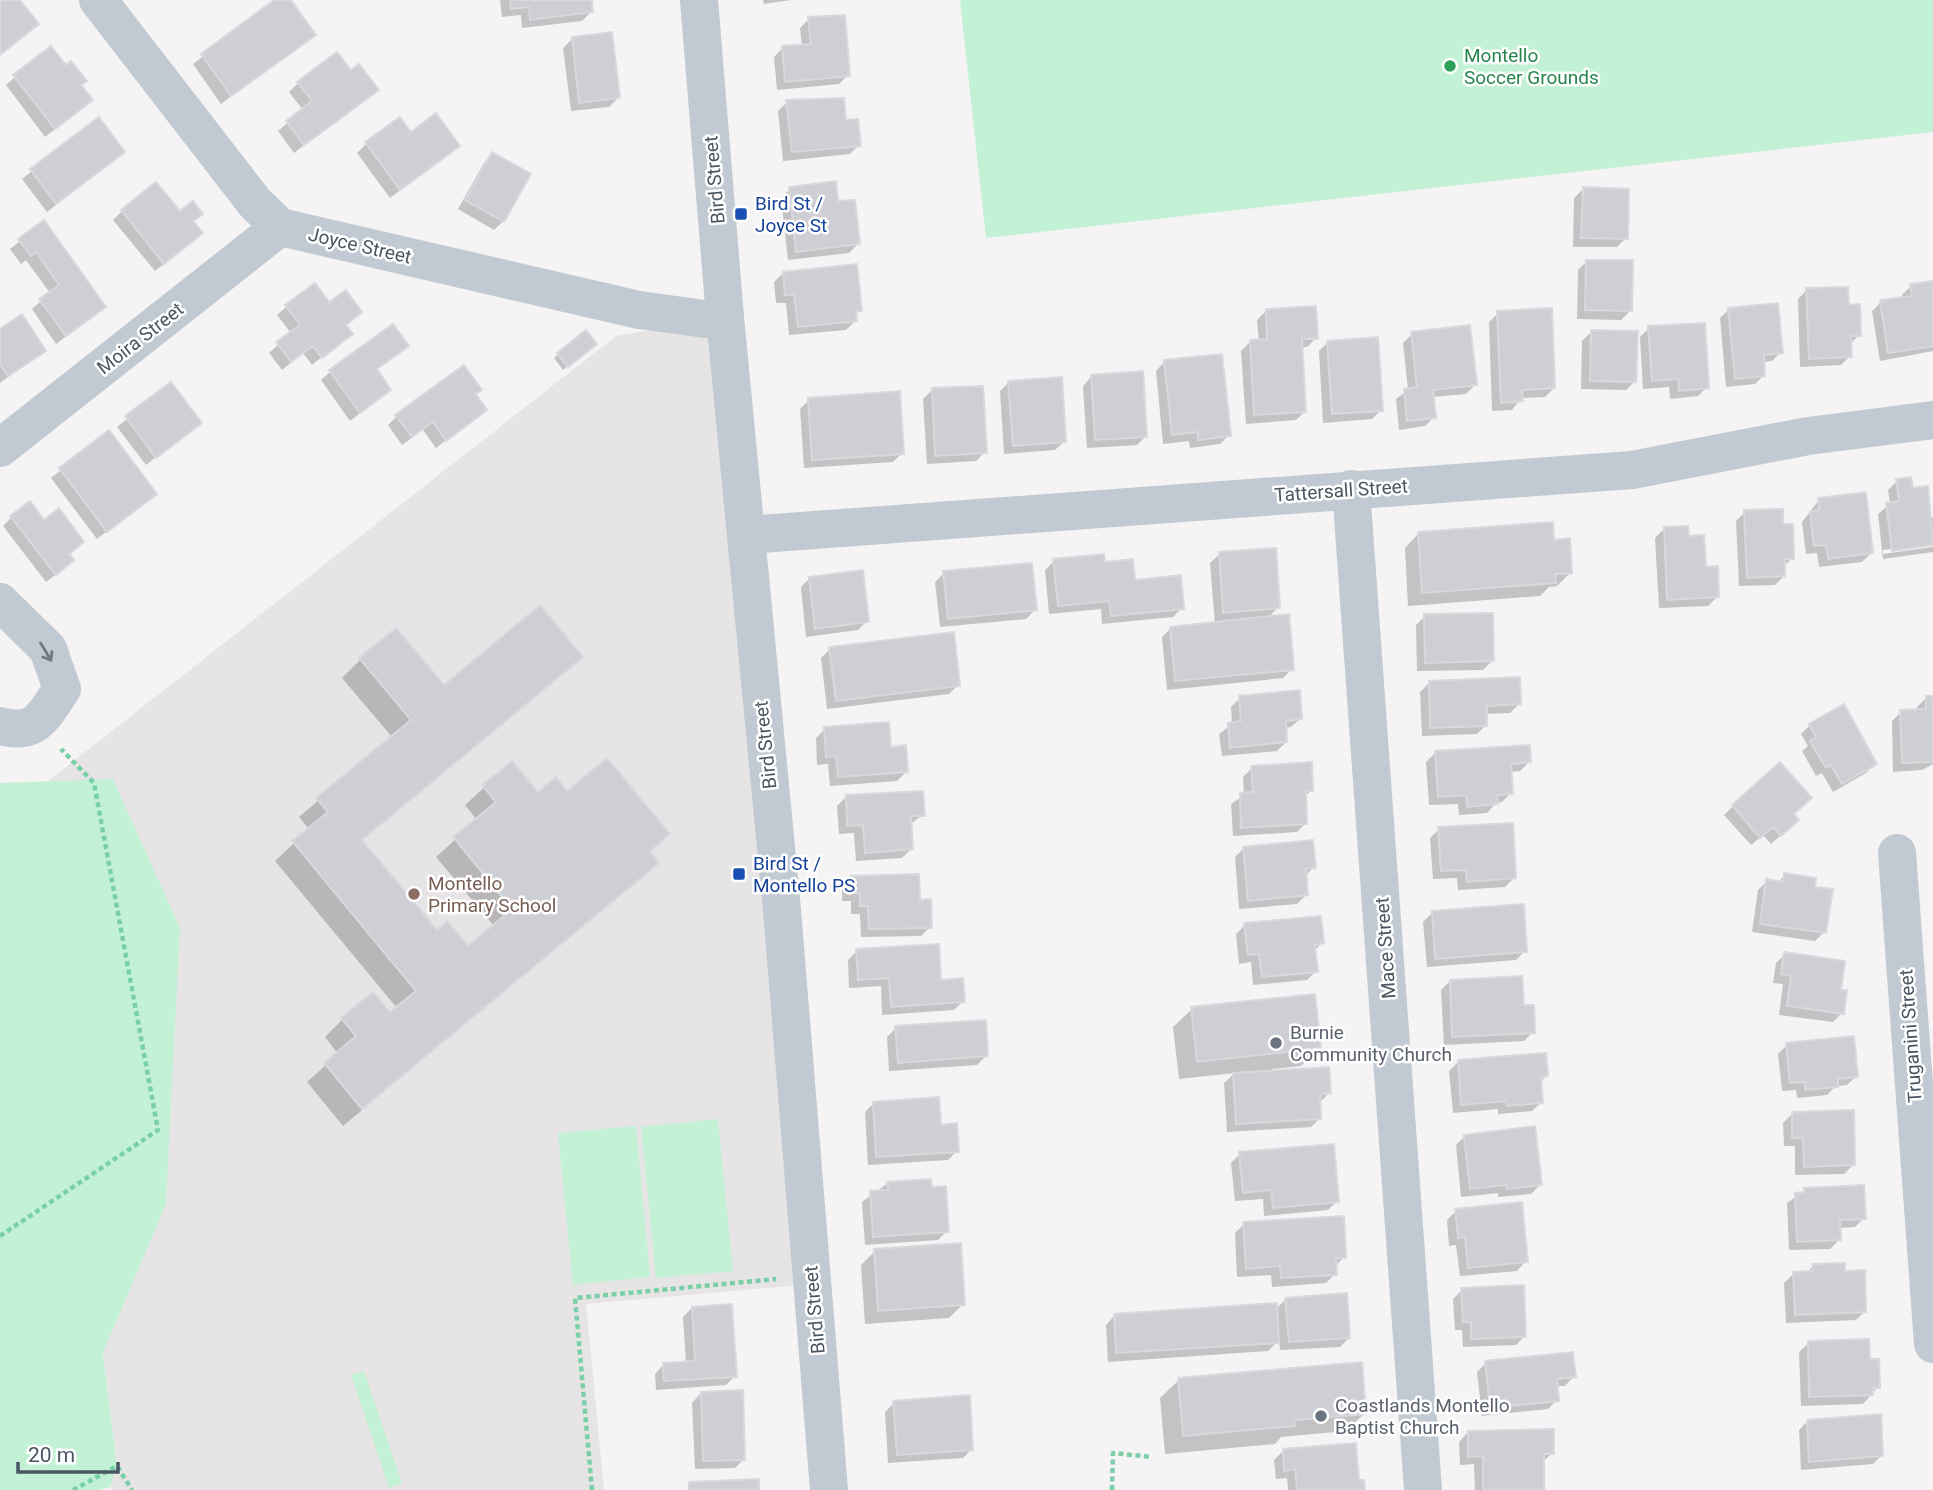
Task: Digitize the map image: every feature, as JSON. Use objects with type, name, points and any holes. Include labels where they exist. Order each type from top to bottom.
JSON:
[{"type":"street","points":[[98,0],[255,203],[280,227]]},
{"type":"street","name":"Bird Street","points":[[699,0],[725,317],[782,910],[829,1490]]},
{"type":"street","name":"Joyce Street","points":[[280,227],[639,310],[705,319],[725,317]]},
{"type":"street","name":"Moira Street","points":[[0,448],[280,227]]},
{"type":"street","name":"Tattersall Street","points":[[746,535],[1632,470],[1808,436],[1933,420]]},
{"type":"street","name":"Mace Street","points":[[1351,489],[1423,1490]]},
{"type":"street","points":[[0,602],[48,649],[62,689],[18,725]]},
{"type":"street","name":"Truganini Street","points":[[1897,853],[1933,1345]]},
{"type":"path","points":[[0,1236],[158,1130],[94,783],[18,725]]},
{"type":"path","points":[[592,1490],[575,1298],[795,1277],[812,1284]]},
{"type":"path","points":[[1112,1490],[1113,1453],[1152,1457]]},
{"type":"path","points":[[73,1490],[117,1466],[132,1490]]},
{"type":"shaded area","name":"Montello Primary School","points":[[725,317],[812,1284],[586,1304],[604,1490],[112,1490],[110,1487],[117,1466],[34,792],[616,336]]},
{"type":"green space","name":"Montello Soccer Grounds","points":[[960,0],[1933,0],[1933,132],[986,238]]},
{"type":"green space","points":[[113,779],[180,928],[166,1204],[103,1353],[117,1466],[110,1487],[98,1490],[0,1490],[0,783]]},
{"type":"green space","points":[[718,1119],[733,1271],[656,1278],[641,1127]]},
{"type":"green space","points":[[636,1126],[650,1277],[573,1285],[558,1133]]},
{"type":"green space","points":[[364,1371],[402,1483],[389,1488],[351,1375]]},
{"type":"building","points":[[0,0],[20,0],[39,24],[0,55]]},
{"type":"building","points":[[274,0],[291,0],[316,35],[231,96],[201,54]]},
{"type":"building","points":[[510,0],[592,0],[593,12],[530,20],[529,7],[511,9]]},
{"type":"building","points":[[845,15],[850,76],[785,82],[782,46],[811,44],[808,17]]},
{"type":"building","points":[[612,32],[620,98],[579,103],[572,37]]},
{"type":"building","points":[[51,46],[66,65],[71,61],[87,81],[81,85],[93,100],[55,129],[13,75]]},
{"type":"building","points":[[337,52],[351,70],[359,64],[379,90],[304,145],[286,121],[312,101],[297,82]]},
{"type":"building","points":[[844,98],[846,120],[858,119],[861,146],[792,152],[786,100]]},
{"type":"building","points":[[436,113],[460,146],[400,190],[365,142],[400,117],[411,132]]},
{"type":"building","points":[[99,117],[125,152],[56,204],[30,169]]},
{"type":"building","points":[[492,152],[531,174],[504,222],[465,200]]},
{"type":"building","points":[[836,181],[838,201],[855,200],[860,244],[796,252],[789,187]]},
{"type":"building","points":[[156,182],[180,211],[193,201],[203,214],[193,221],[203,233],[164,264],[121,210]]},
{"type":"building","points":[[1583,187],[1629,189],[1628,239],[1581,238]]},
{"type":"building","points":[[44,220],[106,307],[66,336],[39,299],[59,285],[36,252],[31,256],[18,239]]},
{"type":"building","points":[[1586,260],[1633,260],[1632,311],[1585,310]]},
{"type":"building","points":[[857,264],[862,311],[856,311],[857,321],[798,327],[794,295],[785,295],[783,272]]},
{"type":"building","points":[[1933,281],[1933,346],[1888,353],[1880,300],[1912,296],[1910,284]]},
{"type":"building","points":[[315,283],[329,302],[346,290],[362,312],[346,325],[353,334],[322,358],[313,346],[291,362],[276,342],[300,325],[285,305]]},
{"type":"building","points":[[1848,287],[1849,305],[1860,304],[1861,336],[1851,336],[1852,357],[1809,359],[1806,288]]},
{"type":"building","points":[[1778,303],[1783,353],[1764,355],[1765,376],[1735,379],[1728,308]]},
{"type":"building","points":[[1316,306],[1318,339],[1302,339],[1306,412],[1254,415],[1250,340],[1267,339],[1266,309]]},
{"type":"building","points":[[1552,308],[1555,388],[1522,390],[1523,401],[1501,403],[1497,311]]},
{"type":"building","points":[[22,314],[46,351],[8,376],[0,364],[0,329]]},
{"type":"building","points":[[1705,323],[1709,388],[1679,391],[1678,379],[1652,381],[1648,326]]},
{"type":"building","points":[[393,324],[409,346],[377,369],[391,390],[360,413],[329,370]]},
{"type":"building","points":[[1470,325],[1477,385],[1433,390],[1436,418],[1407,421],[1404,389],[1417,387],[1411,332]]},
{"type":"building","points":[[586,330],[597,344],[568,367],[557,353]]},
{"type":"building","points":[[1591,330],[1638,331],[1636,382],[1590,381]]},
{"type":"building","points":[[1378,337],[1383,411],[1332,414],[1327,341]]},
{"type":"building","points":[[1222,354],[1231,436],[1198,440],[1198,432],[1172,435],[1164,360]]},
{"type":"building","points":[[464,365],[482,390],[476,394],[487,410],[446,441],[433,422],[412,437],[395,415]]},
{"type":"building","points":[[1143,371],[1147,437],[1095,440],[1091,375]]},
{"type":"building","points":[[1062,377],[1066,442],[1013,446],[1008,381]]},
{"type":"building","points":[[171,382],[202,423],[156,458],[125,416]]},
{"type":"building","points":[[983,386],[987,453],[935,456],[932,388]]},
{"type":"building","points":[[900,391],[904,454],[812,460],[808,398]]},
{"type":"building","points":[[109,430],[157,494],[107,532],[59,468]]},
{"type":"building","points":[[1911,477],[1913,488],[1928,486],[1933,545],[1892,551],[1886,503],[1899,501],[1896,479]]},
{"type":"building","points":[[1866,492],[1873,553],[1828,559],[1826,545],[1814,546],[1810,512],[1819,510],[1818,498]]},
{"type":"building","points":[[30,501],[44,520],[59,508],[84,542],[69,554],[74,560],[56,575],[10,516]]},
{"type":"building","points":[[1783,509],[1783,524],[1793,524],[1794,559],[1785,559],[1785,576],[1747,578],[1744,510]]},
{"type":"building","points":[[1553,522],[1554,540],[1570,538],[1572,573],[1555,574],[1556,583],[1422,593],[1418,532]]},
{"type":"building","points":[[1688,526],[1689,536],[1704,535],[1706,567],[1718,566],[1719,597],[1667,600],[1664,527]]},
{"type":"building","points":[[1276,548],[1280,608],[1223,613],[1219,552]]},
{"type":"building","points":[[1104,554],[1105,562],[1133,559],[1135,580],[1181,575],[1184,609],[1111,616],[1109,601],[1058,606],[1053,559]]},
{"type":"building","points":[[1032,563],[1037,610],[948,619],[943,571]]},
{"type":"building","points":[[863,570],[869,622],[815,629],[809,577]]},
{"type":"building","points":[[540,605],[583,657],[362,840],[437,930],[447,921],[468,946],[512,909],[453,837],[496,802],[482,785],[512,761],[538,792],[556,777],[567,791],[607,758],[670,834],[650,851],[659,863],[362,1109],[324,1063],[356,1036],[341,1018],[373,992],[390,1012],[416,991],[292,841],[328,812],[316,798],[411,720],[359,658],[396,628],[444,685]]},
{"type":"building","points":[[1493,613],[1494,661],[1425,663],[1424,614]]},
{"type":"building","points":[[1289,614],[1294,670],[1175,681],[1170,627]]},
{"type":"building","points":[[954,632],[960,686],[836,701],[829,647]]},
{"type":"building","points":[[1520,677],[1521,704],[1487,706],[1487,726],[1430,728],[1429,681]]},
{"type":"building","points":[[1300,690],[1302,719],[1286,721],[1287,742],[1230,748],[1228,723],[1241,721],[1239,696]]},
{"type":"building","points":[[1926,696],[1933,696],[1933,762],[1902,763],[1900,710],[1926,709]]},
{"type":"building","points":[[1844,704],[1877,764],[1842,784],[1831,765],[1826,768],[1810,741],[1816,737],[1809,724]]},
{"type":"building","points":[[889,722],[891,747],[906,745],[908,772],[838,777],[836,756],[826,757],[824,727]]},
{"type":"building","points":[[1530,745],[1531,762],[1511,764],[1513,794],[1497,795],[1498,804],[1467,807],[1466,795],[1438,797],[1435,751]]},
{"type":"building","points":[[1312,762],[1313,791],[1306,791],[1307,824],[1241,828],[1240,793],[1253,792],[1251,766]]},
{"type":"building","points":[[1780,762],[1812,798],[1794,814],[1799,820],[1781,836],[1773,827],[1760,838],[1732,805]]},
{"type":"building","points":[[923,791],[925,816],[911,816],[913,849],[865,853],[863,825],[847,826],[846,795]]},
{"type":"building","points":[[1513,823],[1516,878],[1467,882],[1466,870],[1441,871],[1438,827]]},
{"type":"building","points":[[1313,840],[1316,868],[1306,869],[1308,895],[1248,901],[1243,847]]},
{"type":"building","points":[[1784,873],[1816,878],[1815,887],[1833,889],[1826,933],[1760,924],[1766,879],[1783,882]]},
{"type":"building","points":[[919,874],[920,900],[931,899],[932,928],[869,929],[868,906],[860,906],[860,893],[850,893],[850,876]]},
{"type":"building","points":[[1524,904],[1527,952],[1435,959],[1432,911]]},
{"type":"building","points":[[1321,916],[1324,943],[1315,945],[1318,972],[1262,977],[1259,954],[1248,955],[1244,923]]},
{"type":"building","points":[[939,944],[941,980],[963,978],[965,1002],[891,1007],[889,978],[858,980],[856,949]]},
{"type":"building","points":[[1784,952],[1845,961],[1841,990],[1847,990],[1844,1014],[1787,1006],[1791,976],[1781,974]]},
{"type":"building","points":[[1522,976],[1524,1005],[1534,1005],[1535,1033],[1452,1037],[1450,980]]},
{"type":"building","points":[[1315,994],[1321,1048],[1197,1062],[1191,1007]]},
{"type":"building","points":[[986,1020],[988,1056],[898,1063],[895,1026]]},
{"type":"building","points":[[1854,1036],[1858,1077],[1838,1079],[1838,1087],[1805,1090],[1805,1082],[1790,1083],[1786,1043]]},
{"type":"building","points":[[1546,1053],[1548,1076],[1541,1077],[1543,1103],[1507,1106],[1506,1101],[1461,1105],[1458,1060]]},
{"type":"building","points":[[1329,1067],[1331,1093],[1320,1094],[1321,1119],[1236,1124],[1233,1073]]},
{"type":"building","points":[[939,1097],[941,1125],[957,1123],[959,1152],[876,1157],[873,1102]]},
{"type":"building","points":[[1854,1110],[1855,1165],[1804,1167],[1803,1138],[1792,1138],[1792,1112]]},
{"type":"building","points":[[1535,1126],[1542,1185],[1470,1189],[1464,1135]]},
{"type":"building","points":[[1334,1144],[1339,1202],[1273,1208],[1271,1190],[1243,1193],[1239,1152]]},
{"type":"building","points":[[931,1179],[932,1187],[946,1186],[949,1232],[873,1237],[870,1191],[888,1190],[887,1182]]},
{"type":"building","points":[[1864,1185],[1866,1219],[1840,1220],[1841,1240],[1797,1242],[1795,1193],[1804,1192],[1804,1188]]},
{"type":"building","points":[[1522,1202],[1528,1262],[1468,1268],[1465,1237],[1458,1238],[1455,1209]]},
{"type":"building","points":[[1344,1216],[1346,1258],[1336,1258],[1337,1275],[1281,1278],[1280,1266],[1246,1269],[1243,1222]]},
{"type":"building","points":[[961,1243],[965,1305],[878,1311],[874,1249]]},
{"type":"building","points":[[1845,1263],[1845,1271],[1865,1270],[1866,1312],[1795,1315],[1793,1272],[1813,1271],[1812,1264]]},
{"type":"building","points":[[1524,1285],[1526,1337],[1471,1339],[1471,1322],[1463,1322],[1461,1288]]},
{"type":"building","points":[[1347,1293],[1350,1338],[1289,1342],[1285,1298]]},
{"type":"building","points":[[1277,1303],[1279,1343],[1116,1353],[1114,1314]]},
{"type":"building","points":[[732,1304],[737,1377],[664,1381],[663,1363],[695,1361],[692,1307]]},
{"type":"building","points":[[1869,1339],[1870,1359],[1879,1359],[1880,1388],[1873,1388],[1873,1395],[1809,1397],[1808,1341]]},
{"type":"building","points":[[1573,1352],[1576,1377],[1557,1379],[1559,1401],[1490,1408],[1485,1361]]},
{"type":"building","points":[[1362,1362],[1366,1414],[1294,1420],[1295,1426],[1183,1436],[1178,1378]]},
{"type":"building","points":[[743,1390],[745,1460],[703,1461],[701,1392]]},
{"type":"building","points":[[970,1395],[973,1450],[897,1455],[893,1401]]},
{"type":"building","points":[[1881,1414],[1883,1456],[1809,1462],[1807,1420]]},
{"type":"building","points":[[1554,1429],[1554,1454],[1544,1454],[1544,1490],[1483,1490],[1483,1456],[1468,1457],[1468,1431]]},
{"type":"building","points":[[1356,1443],[1359,1480],[1364,1480],[1365,1490],[1297,1490],[1295,1469],[1284,1471],[1283,1449]]},
{"type":"building","points":[[759,1479],[759,1490],[689,1490],[689,1482]]},
{"type":"place","name":"Montello Soccer Grounds","points":[[1450,66]]},
{"type":"place","name":"Bird St / Joyce St","points":[[741,214]]},
{"type":"place","name":"Bird St / Montello PS","points":[[739,874]]},
{"type":"place","name":"Montello Primary School","points":[[414,894]]},
{"type":"place","name":"Burnie Community Church","points":[[1276,1043]]},
{"type":"place","name":"Coastlands Montello Baptist Church","points":[[1321,1416]]}]
